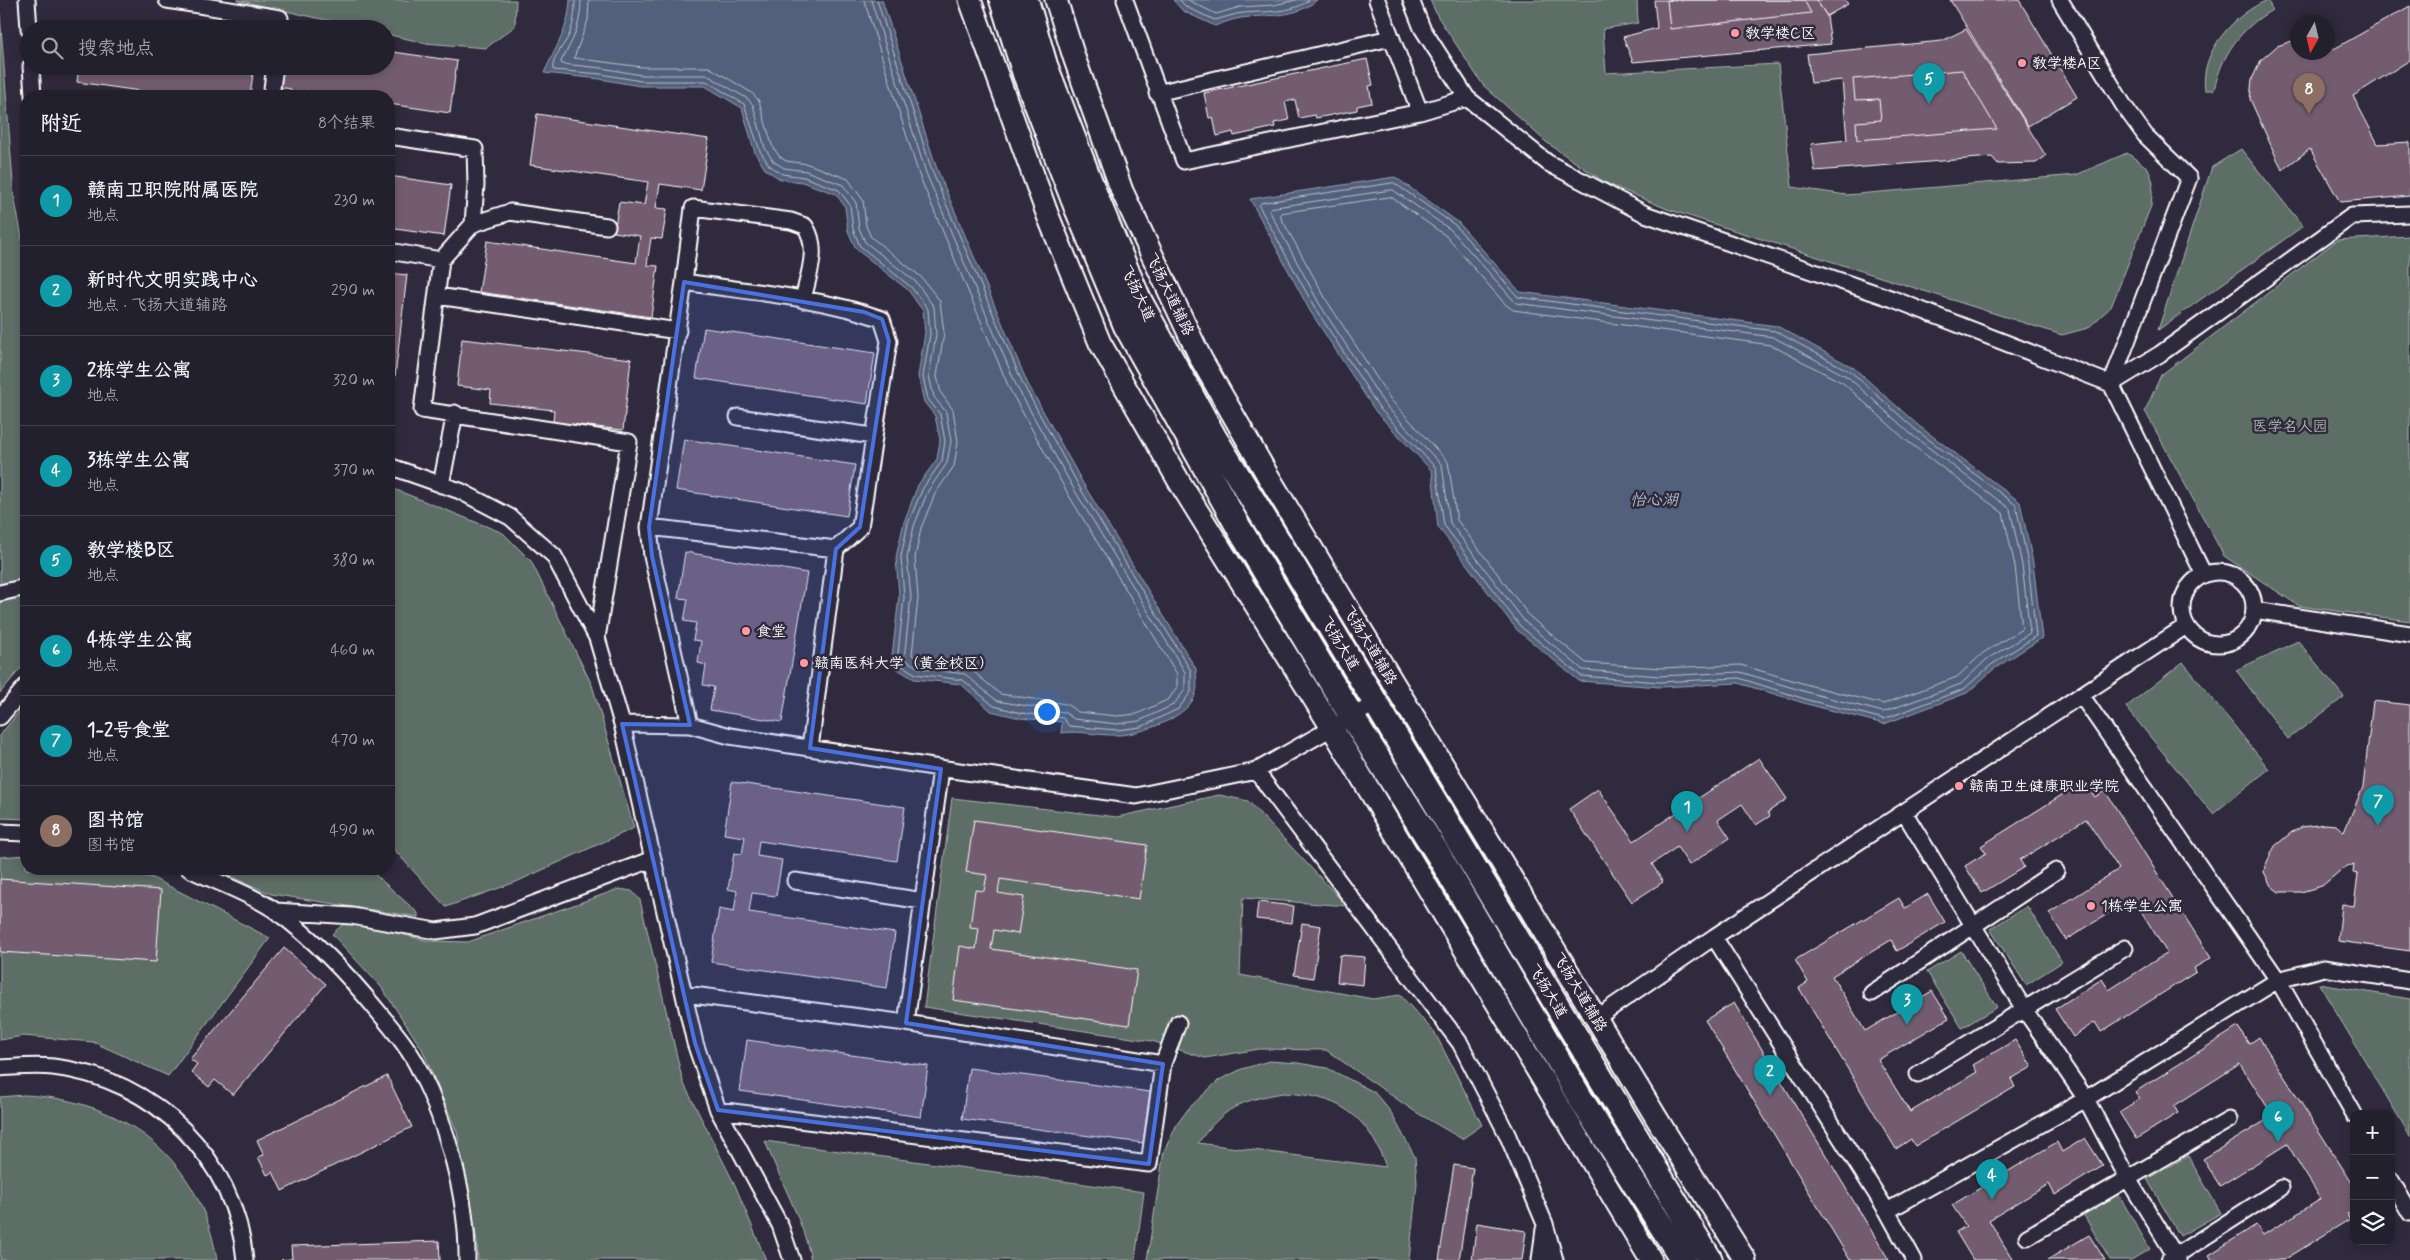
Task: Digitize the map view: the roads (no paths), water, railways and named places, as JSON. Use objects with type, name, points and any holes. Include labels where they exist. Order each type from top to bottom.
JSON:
[{"type":"main road","name":"飞扬大道","points":[[1002,0],[1025,74],[1076,206],[1126,326],[1239,528],[1352,717],[1438,854],[1582,1101],[1683,1260]]},
{"type":"main road","name":"飞扬大道","points":[[1026,0],[1045,65],[1097,200],[1138,298],[1214,437],[1710,1260]]},
{"type":"street","points":[[27,0],[28,20]]},
{"type":"street","points":[[167,0],[280,18],[280,20]]},
{"type":"street","points":[[970,0],[1048,216],[1100,343],[1180,483],[1332,728],[1460,946],[1651,1260]]},
{"type":"street","name":"飞扬大道辅路","points":[[1056,0],[1075,60],[1122,192],[1201,359],[1268,476],[1665,1132],[1745,1260]]},
{"type":"street","points":[[1125,0],[1157,93],[1184,161],[1420,112],[1467,98]]},
{"type":"street","points":[[1377,0],[1420,112]]},
{"type":"street","points":[[1411,0],[1422,28],[1467,98],[1548,163],[1645,214],[1893,299],[2111,384],[2204,574]]},
{"type":"street","points":[[2060,0],[2135,120],[2146,135],[2189,178],[2111,384]]},
{"type":"street","points":[[1157,93],[1390,38]]},
{"type":"street","points":[[32,75],[33,90]]},
{"type":"street","points":[[272,90],[274,75]]},
{"type":"street","points":[[395,137],[475,149],[476,185],[472,224]]},
{"type":"street","points":[[690,725],[652,556],[649,527],[694,208],[791,221],[805,226],[812,236],[813,250],[803,300]]},
{"type":"street","points":[[598,638],[628,442],[422,410],[441,260],[472,224],[510,212],[607,226]]},
{"type":"street","points":[[2111,384],[2160,354],[2352,216],[2410,214]]},
{"type":"street","points":[[395,252],[441,260]]},
{"type":"street","points":[[684,282],[803,300],[864,312],[882,319],[889,341],[860,527],[836,549],[810,748]]},
{"type":"street","points":[[437,296],[678,331]]},
{"type":"street","points":[[1138,298],[1201,359]]},
{"type":"street","points":[[441,485],[455,414]]},
{"type":"street","points":[[738,417],[873,436]]},
{"type":"street","points":[[395,468],[460,491],[510,517],[554,556],[598,638],[622,724],[695,1043],[718,1110],[780,1225],[792,1260]]},
{"type":"street","points":[[1268,476],[1291,562]]},
{"type":"street","points":[[1180,483],[1239,528]]},
{"type":"street","points":[[649,527],[836,549]]},
{"type":"street","points":[[2217,572],[2229,574],[2240,580],[2249,589],[2254,610],[2252,622],[2238,639],[2227,644],[2205,642],[2194,636],[2186,626],[2182,615],[2182,602],[2186,591],[2194,581],[2204,574],[2217,572]]},
{"type":"street","points":[[0,593],[20,588]]},
{"type":"street","points":[[2254,610],[2410,634]]},
{"type":"street","points":[[1596,1018],[1714,936],[2186,626]]},
{"type":"street","points":[[0,717],[20,693]]},
{"type":"street","points":[[2081,695],[2278,980],[2352,1110]]},
{"type":"street","points":[[622,724],[690,725],[730,736],[941,769],[1136,796],[1256,771],[1376,703]]},
{"type":"street","points":[[906,1023],[941,769]]},
{"type":"street","points":[[1256,771],[1460,1043],[1507,1134],[1545,1224],[1555,1260]]},
{"type":"street","points":[[1904,812],[2024,1009],[2086,1099],[2128,1179],[2174,1259],[2281,1188]]},
{"type":"street","points":[[0,832],[20,833]]},
{"type":"street","points":[[1438,854],[1460,946]]},
{"type":"street","points":[[276,911],[352,916],[436,930],[475,926],[653,859]]},
{"type":"street","points":[[1872,993],[2056,871]]},
{"type":"street","points":[[201,875],[276,911],[344,969],[396,1033],[420,1069],[438,1113],[451,1156],[462,1206],[468,1244],[468,1260]]},
{"type":"street","points":[[795,880],[923,901]]},
{"type":"street","points":[[1488,890],[1553,946]]},
{"type":"street","points":[[1714,936],[1887,1211],[1914,1260]]},
{"type":"street","points":[[1918,1074],[2125,948]]},
{"type":"street","points":[[1887,1211],[2086,1099],[2278,980],[2324,968],[2410,981]]},
{"type":"street","points":[[685,994],[906,1023],[1163,1064]]},
{"type":"street","points":[[718,1110],[1149,1164],[1163,1064],[1178,1023]]},
{"type":"street","points":[[1532,1062],[1582,1101]]},
{"type":"street","points":[[0,1068],[52,1066],[70,1070],[105,1078],[152,1102],[192,1137],[224,1182],[243,1234],[246,1260]]},
{"type":"street","points":[[2027,1237],[2229,1120]]},
{"type":"street","points":[[1665,1132],[1681,1213]]},
{"type":"street","points":[[2395,1187],[2410,1213]]},
{"type":"street","points":[[1540,1260],[1545,1224]]},
{"type":"water","points":[[570,0],[882,0],[937,169],[1027,382],[1084,485],[1196,669],[1196,692],[1192,701],[1185,709],[1152,728],[1128,734],[1061,733],[1062,722],[1020,718],[991,711],[961,684],[914,679],[891,665],[899,596],[896,557],[904,522],[918,485],[937,459],[940,440],[935,416],[924,402],[918,376],[925,333],[923,311],[908,290],[856,249],[848,231],[845,207],[836,194],[802,182],[780,179],[765,169],[755,153],[742,108],[705,86],[640,86],[600,79],[544,73],[564,29]]},
{"type":"water","points":[[1173,0],[1317,0],[1309,6],[1290,13],[1238,19],[1215,26],[1183,11]]},
{"type":"water","name":"怡心湖","points":[[1395,177],[1458,222],[1520,292],[1777,326],[1854,368],[1919,426],[2020,502],[2033,563],[2042,638],[1994,669],[1967,693],[1884,724],[1807,704],[1738,683],[1660,687],[1579,681],[1517,630],[1438,527],[1432,471],[1376,412],[1310,311],[1250,199]]},
{"type":"place","name":"教学楼C区","points":[[1735,33]]},
{"type":"place","name":"教学楼A区","points":[[2022,63]]},
{"type":"place","name":"教学楼B区","points":[[1929,104]]},
{"type":"place","name":"图书馆","points":[[2309,114]]},
{"type":"place","name":"食堂","points":[[746,631]]},
{"type":"place","name":"赣南医科大学（黄金校区）","points":[[804,663]]},
{"type":"place","name":"赣南卫生健康职业学院","points":[[1959,786]]},
{"type":"place","name":"1-2号食堂","points":[[2378,826]]},
{"type":"place","name":"赣南卫职院附属医院","points":[[1687,832]]},
{"type":"place","name":"1栋学生公寓","points":[[2091,906]]},
{"type":"place","name":"2栋学生公寓","points":[[1907,1025]]},
{"type":"place","name":"新时代文明实践中心","points":[[1770,1096]]},
{"type":"place","name":"4栋学生公寓","points":[[2278,1142]]},
{"type":"place","name":"3栋学生公寓","points":[[1992,1200]]},
{"type":"park label","name":"医学名人园","points":[[2290,426]]}]
